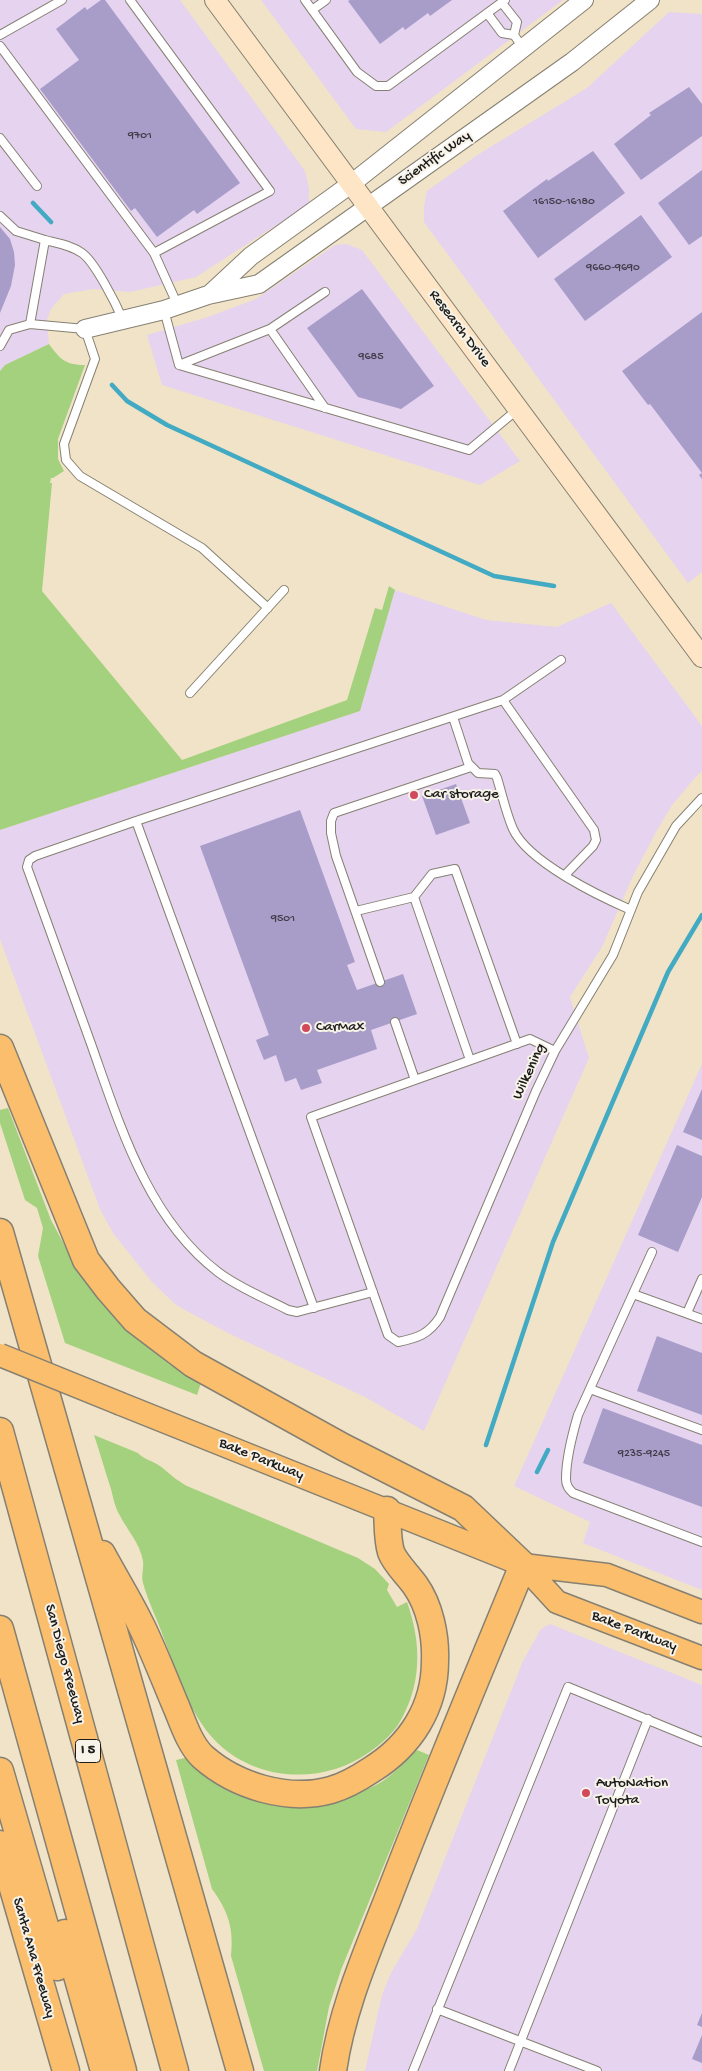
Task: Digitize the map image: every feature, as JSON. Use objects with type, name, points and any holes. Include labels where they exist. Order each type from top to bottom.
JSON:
[{"type":"highway","points":[[0,1048],[86,1260],[135,1320],[193,1364],[343,1447],[463,1508],[523,1564],[403,1858],[346,2006],[332,2071]]},
{"type":"highway","points":[[0,1232],[240,2071]]},
{"type":"highway","name":"San Diego Freeway","points":[[0,1431],[176,2071]]},
{"type":"highway","points":[[80,1513],[142,1626],[185,1727],[202,1756],[241,1781],[272,1790],[299,1794],[330,1790],[357,1780],[386,1761],[407,1741],[421,1719],[431,1692],[436,1662],[434,1639],[428,1614],[417,1588],[391,1552],[387,1510]]},
{"type":"highway","points":[[0,1629],[123,2071]]},
{"type":"highway","points":[[0,1693],[104,2071]]},
{"type":"highway","points":[[0,1771],[88,2071]]},
{"type":"highway","name":"Santa Ana Freeway","points":[[0,1844],[66,2071]]},
{"type":"main road","name":"Research Drive","points":[[216,0],[702,657]]},
{"type":"main road","name":"Bake Parkway","points":[[0,1355],[523,1564],[606,1575],[702,1612]]},
{"type":"main road","name":"Bake Parkway","points":[[523,1564],[557,1602],[702,1658]]},
{"type":"street","name":"Scientific Way","points":[[208,296],[251,256],[351,184],[518,42],[584,0]]},
{"type":"street","name":"Scientific Way","points":[[85,329],[260,284],[572,62],[650,0]]},
{"type":"lane","points":[[0,35],[62,0]]},
{"type":"lane","points":[[130,0],[270,191],[154,253]]},
{"type":"lane","points":[[305,0],[357,72],[376,86],[388,86],[503,1],[517,22],[518,42]]},
{"type":"lane","points":[[312,10],[326,0]]},
{"type":"lane","points":[[487,13],[502,33],[518,42]]},
{"type":"lane","points":[[0,46],[154,253],[171,308],[179,365]]},
{"type":"lane","points":[[0,138],[37,186]]},
{"type":"lane","points":[[0,216],[16,231],[69,246],[84,254],[109,291],[123,320]]},
{"type":"lane","points":[[30,324],[45,240]]},
{"type":"lane","points":[[179,365],[270,329],[325,292]]},
{"type":"lane","points":[[0,346],[9,330],[30,324],[85,329],[95,360],[64,444],[66,460],[80,476],[202,548],[268,608]]},
{"type":"lane","points":[[270,329],[325,408]]},
{"type":"lane","points":[[179,365],[469,450],[518,409]]},
{"type":"lane","points":[[190,693],[284,590]]},
{"type":"lane","points":[[555,1051],[530,1039],[311,1117],[373,1292],[297,1312],[288,1310],[218,1272],[195,1251],[175,1227],[147,1186],[136,1165],[115,1111],[27,867],[29,860],[35,856],[503,700],[560,660]]},
{"type":"lane","points":[[503,700],[594,830],[596,840],[593,846],[565,875]]},
{"type":"lane","points":[[452,717],[471,767],[481,775],[495,774],[513,829],[523,844],[535,855],[589,891],[631,910]]},
{"type":"lane","points":[[380,982],[336,856],[331,833],[332,815],[471,767]]},
{"type":"lane","name":"Wilkening","points":[[373,1292],[388,1335],[398,1342],[412,1339],[432,1330],[440,1316],[536,1091],[555,1051],[613,955],[638,892],[676,826],[702,798]]},
{"type":"lane","points":[[136,821],[314,1308]]},
{"type":"lane","points":[[356,911],[414,897],[432,874],[455,869],[517,1044]]},
{"type":"lane","points":[[414,897],[470,1060]]},
{"type":"lane","points":[[395,1022],[415,1080]]},
{"type":"lane","points":[[652,1252],[590,1389],[572,1434],[566,1480],[568,1488],[573,1493],[702,1542]]},
{"type":"lane","points":[[687,1313],[702,1279]]},
{"type":"lane","points":[[633,1294],[702,1318]]},
{"type":"lane","points":[[590,1389],[702,1430]]},
{"type":"lane","points":[[413,2071],[568,1687],[702,1742]]},
{"type":"lane","points":[[509,2071],[648,1720]]},
{"type":"lane","points":[[437,2009],[597,2071]]},
{"type":"shaded area","points":[[0,0],[180,0],[305,171],[309,188],[309,204],[196,277],[130,292],[93,289],[64,294],[51,309],[47,320],[49,344],[5,365],[0,371]]},
{"type":"shaded area","points":[[261,0],[563,0],[386,132],[356,129]]},
{"type":"shaded area","points":[[669,12],[702,14],[702,572],[688,583],[424,222],[427,191],[479,154],[587,88]]},
{"type":"shaded area","points":[[346,244],[362,250],[520,461],[480,485],[162,385],[147,335],[208,317],[256,299],[335,245]]},
{"type":"shaded area","name":"CarMax","points":[[395,590],[486,620],[557,627],[611,603],[702,726],[702,771],[672,805],[656,832],[632,878],[602,947],[570,997],[589,1058],[424,1431],[365,1397],[230,1334],[185,1310],[175,1304],[152,1282],[113,1233],[100,1209],[0,939],[0,830],[360,711]]},
{"type":"shaded area","points":[[702,1064],[702,1590],[583,1543],[590,1522],[514,1486]]},
{"type":"shaded area","name":"AutoNation Toyota","points":[[550,1624],[702,1685],[702,2071],[365,2071],[382,1995],[391,1973],[417,1929],[523,1661],[541,1629]]},
{"type":"green space","points":[[49,344],[56,354],[64,360],[72,364],[85,365],[58,439],[58,459],[64,471],[51,478],[50,483],[52,483],[42,591],[182,760],[347,700],[375,608],[382,610],[389,586],[395,590],[360,711],[0,830],[0,371],[5,365]]},
{"type":"green space","points":[[8,1108],[51,1220],[75,1265],[134,1336],[169,1364],[201,1383],[197,1395],[65,1343],[38,1256],[43,1228],[37,1208],[25,1200],[0,1123],[0,1110]]},
{"type":"green space","points":[[94,1435],[138,1453],[160,1466],[187,1486],[358,1558],[375,1569],[389,1584],[387,1590],[397,1607],[407,1602],[412,1618],[417,1649],[415,1680],[406,1710],[398,1725],[386,1739],[352,1763],[331,1770],[309,1774],[287,1774],[266,1770],[245,1762],[226,1751],[210,1735],[188,1700],[147,1596],[142,1578],[143,1564],[141,1554],[116,1508]]},
{"type":"green space","points":[[417,1750],[429,1755],[341,1970],[329,2007],[317,2071],[264,2071],[231,1956],[232,1937],[229,1920],[212,1889],[176,1760],[189,1757],[224,1783],[246,1796],[261,1802],[294,1806],[329,1802],[362,1792],[387,1778]]},
{"type":"building","points":[[101,0],[105,0],[240,183],[197,214],[194,210],[157,237],[135,208],[131,211],[40,89],[79,60],[56,29],[85,7],[87,10]]},
{"type":"building","points":[[452,0],[430,16],[428,13],[405,30],[403,27],[380,44],[348,1]]},
{"type":"building","points":[[689,87],[702,104],[702,136],[641,180],[614,144],[651,115],[649,113]]},
{"type":"building","points":[[593,151],[625,193],[538,258],[503,211],[547,179],[548,181]]},
{"type":"building","points":[[702,170],[702,236],[689,245],[658,203]]},
{"type":"building","points":[[641,215],[672,257],[585,321],[554,279]]},
{"type":"building","points":[[0,227],[10,239],[15,265],[11,286],[0,313]]},
{"type":"building","points":[[362,289],[434,386],[401,409],[358,397],[307,328]]},
{"type":"building","points":[[702,312],[702,473],[650,404],[648,405],[622,371]]},
{"type":"building","points":[[456,784],[470,823],[436,835],[422,796]]},
{"type":"building","points":[[300,810],[355,962],[347,965],[357,990],[403,974],[417,1014],[371,1030],[377,1049],[317,1070],[322,1083],[301,1090],[296,1078],[285,1082],[276,1055],[264,1060],[256,1040],[269,1035],[200,846]]},
{"type":"building","points":[[702,1089],[702,1140],[683,1132]]},
{"type":"building","points":[[677,1145],[702,1156],[702,1197],[678,1252],[638,1235]]},
{"type":"building","points":[[657,1336],[702,1353],[702,1415],[637,1391]]},
{"type":"building","points":[[603,1408],[702,1445],[702,1507],[583,1463]]},
{"type":"building","points":[[702,2013],[702,2027],[697,2025]]},
{"type":"building","points":[[702,2035],[702,2063],[692,2059]]},
{"type":"waterway","points":[[33,203],[51,222]]},
{"type":"waterway","points":[[112,385],[127,401],[167,425],[494,576],[554,586]]},
{"type":"waterway","points":[[486,1445],[553,1242],[668,972],[702,915]]},
{"type":"waterway","points":[[537,1472],[548,1450]]},
{"type":"place","name":"Car storage","points":[[414,795]]},
{"type":"place","name":"CarMax","points":[[306,1028]]},
{"type":"place","name":"AutoNation Toyota","points":[[586,1793]]}]
